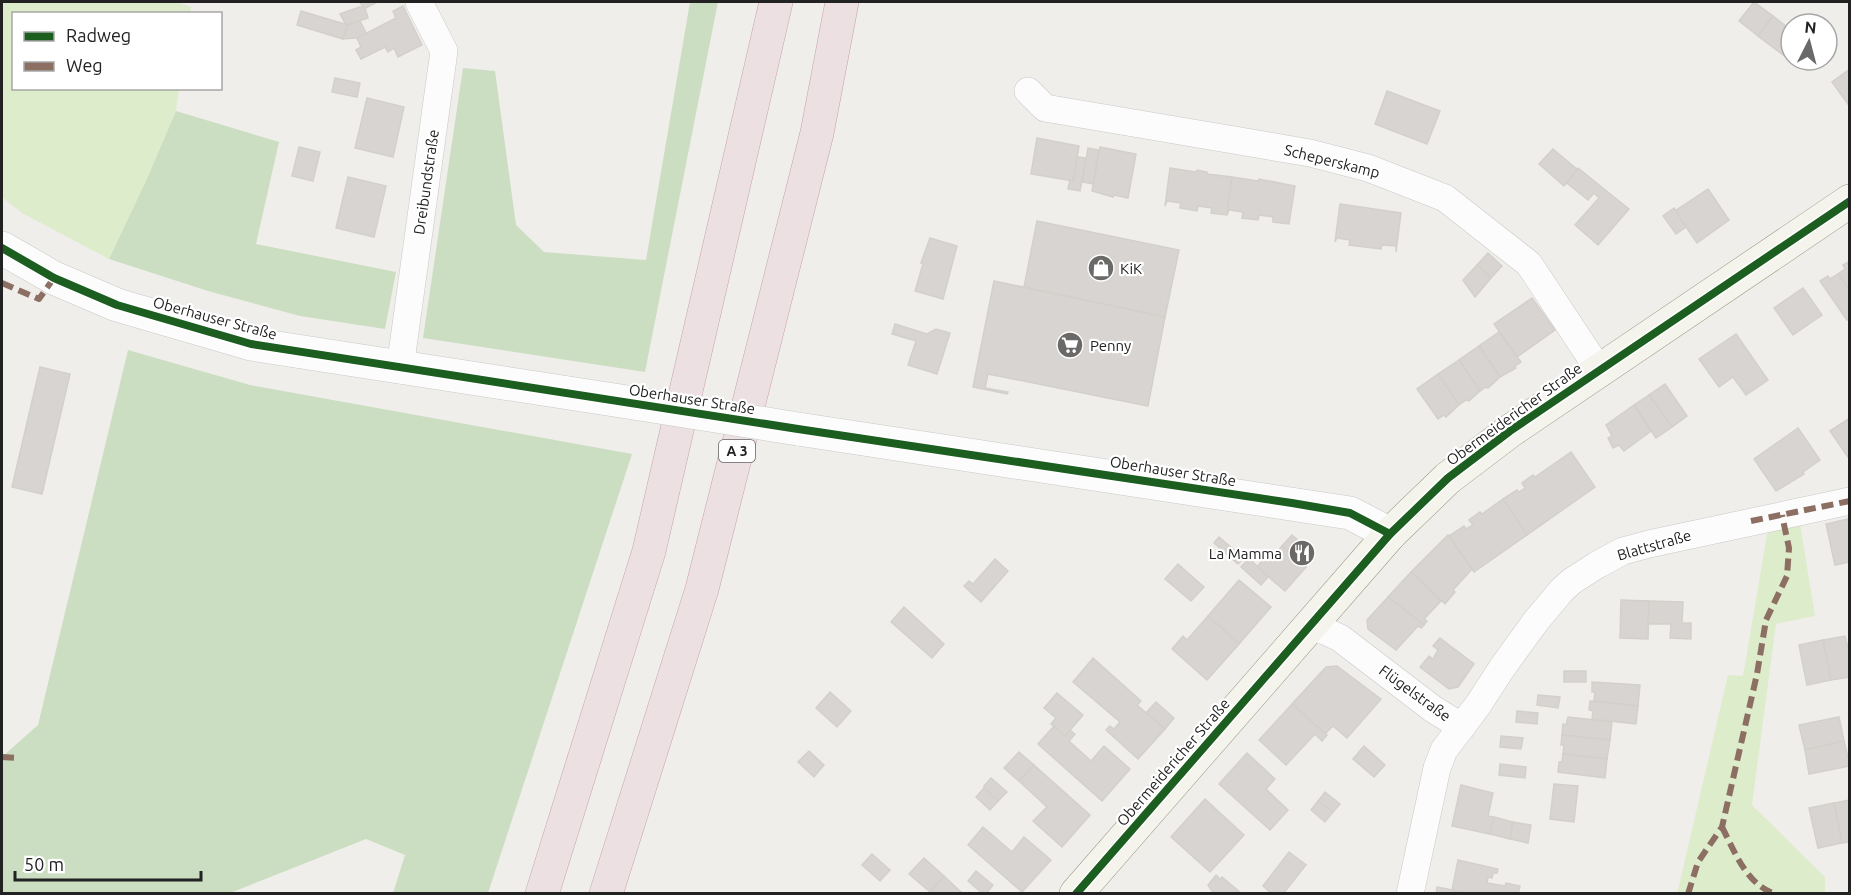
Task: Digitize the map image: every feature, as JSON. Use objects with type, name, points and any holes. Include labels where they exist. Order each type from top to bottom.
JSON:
[{"type":"highway","points":[[542,894],[649,551],[776,2]]},
{"type":"highway","name":"A 3","points":[[606,894],[702,589],[817,133],[842,2]]},
{"type":"main road","name":"Obermeidericher Straße","points":[[1076,894],[1390,534],[1448,478],[1510,431],[1850,201]]},
{"type":"street","name":"Dreibundstraße","points":[[400,368],[444,51],[419,2]]},
{"type":"street","name":"Scheperskamp","points":[[1028,91],[1045,108],[1310,153],[1368,168],[1445,198],[1529,264],[1599,370]]},
{"type":"street","name":"Oberhauser Straße","points":[[2,248],[54,278],[117,306],[251,344],[1350,513],[1390,534]]},
{"type":"street","name":"Blattstraße","points":[[1462,727],[1536,621],[1572,581],[1597,565],[1623,551],[1648,544],[1850,501]]},
{"type":"street","name":"Flügelstraße","points":[[1309,626],[1340,638],[1433,709],[1462,727],[1440,759],[1410,894]]},
{"type":"green space","points":[[2,2],[177,2],[191,7],[190,12],[12,12],[12,90],[179,90],[176,111],[109,259],[22,213],[2,197]]},
{"type":"green space","points":[[690,2],[718,2],[645,372],[423,338],[463,68],[495,71],[516,225],[544,252],[646,260]]},
{"type":"green space","points":[[176,111],[279,142],[256,244],[396,272],[385,329],[300,316],[208,291],[109,259]]},
{"type":"green space","points":[[128,350],[250,385],[632,454],[488,893],[393,893],[405,855],[366,839],[230,893],[2,893],[2,757],[38,725]]},
{"type":"green space","points":[[1798,511],[1815,616],[1776,624],[1752,805],[1825,877],[1825,893],[1677,894],[1728,675],[1743,676],[1770,517]]},
{"type":"building","points":[[360,2],[377,2],[364,9]]},
{"type":"building","points":[[1754,2],[1773,16],[1758,36],[1739,21]]},
{"type":"building","points":[[362,6],[368,18],[346,25],[340,14]]},
{"type":"building","points":[[403,6],[422,45],[398,57],[394,48],[388,52],[385,47],[361,59],[356,50],[361,47],[357,38],[396,18],[393,11]]},
{"type":"building","points":[[301,11],[348,25],[343,39],[297,25]]},
{"type":"building","points":[[1773,16],[1779,21],[1779,52],[1758,36]]},
{"type":"building","points":[[360,21],[366,33],[357,38],[343,39],[348,25]]},
{"type":"building","points":[[1850,69],[1850,107],[1832,82]]},
{"type":"building","points":[[335,78],[360,83],[357,97],[332,92]]},
{"type":"building","points":[[1387,91],[1440,111],[1427,144],[1375,124]]},
{"type":"building","points":[[367,98],[404,107],[393,157],[355,148]]},
{"type":"building","points":[[1037,138],[1079,146],[1073,181],[1031,174]]},
{"type":"building","points":[[299,147],[320,152],[313,181],[292,176]]},
{"type":"building","points":[[1100,147],[1136,154],[1128,198],[1114,195],[1113,197],[1092,191]]},
{"type":"building","points":[[1088,148],[1099,150],[1093,184],[1082,182]]},
{"type":"building","points":[[1553,149],[1578,170],[1564,186],[1539,164]]},
{"type":"building","points":[[1077,157],[1086,158],[1080,191],[1068,189],[1070,180],[1073,181]]},
{"type":"building","points":[[1170,168],[1196,172],[1197,170],[1207,172],[1207,174],[1232,177],[1227,215],[1211,213],[1212,208],[1198,206],[1197,211],[1180,208],[1181,203],[1167,201],[1165,206]]},
{"type":"building","points":[[1578,168],[1629,209],[1598,245],[1575,225],[1599,198],[1594,193],[1588,200],[1567,183]]},
{"type":"building","points":[[348,177],[386,186],[374,237],[336,228]]},
{"type":"building","points":[[1232,177],[1258,181],[1259,179],[1295,186],[1289,224],[1273,222],[1273,217],[1259,215],[1258,220],[1242,218],[1243,212],[1229,210],[1227,215]]},
{"type":"building","points":[[1708,189],[1729,220],[1697,243],[1675,211]]},
{"type":"building","points":[[1340,204],[1401,213],[1396,252],[1396,246],[1382,245],[1381,249],[1349,245],[1350,240],[1337,238],[1335,242]]},
{"type":"building","points":[[1674,208],[1686,227],[1676,234],[1663,216]]},
{"type":"building","name":"KiK","points":[[1037,221],[1179,250],[1165,317],[1024,287]]},
{"type":"building","points":[[930,238],[957,246],[943,299],[915,291],[923,264],[921,263]]},
{"type":"building","points":[[1488,253],[1502,266],[1491,278],[1477,265]]},
{"type":"building","points":[[1850,261],[1850,291],[1838,274],[1845,269],[1843,265]]},
{"type":"building","points":[[1477,265],[1491,278],[1475,297],[1463,280]]},
{"type":"building","points":[[1838,274],[1850,291],[1850,319],[1847,320],[1820,281]]},
{"type":"building","name":"Penny","points":[[994,281],[1165,317],[1148,406],[988,374],[985,388],[1008,392],[1007,394],[973,387]]},
{"type":"building","points":[[1803,288],[1822,315],[1793,335],[1774,308]]},
{"type":"building","points":[[1532,298],[1555,330],[1517,357],[1494,324]]},
{"type":"building","points":[[895,324],[927,334],[936,329],[950,333],[937,374],[908,365],[916,341],[892,334]]},
{"type":"building","points":[[1499,332],[1521,362],[1515,366],[1516,368],[1500,377],[1479,346]]},
{"type":"building","points":[[1736,334],[1768,380],[1746,395],[1733,377],[1719,387],[1699,359]]},
{"type":"building","points":[[1479,346],[1500,377],[1488,388],[1480,391],[1459,360]]},
{"type":"building","points":[[1459,360],[1480,391],[1469,401],[1466,400],[1459,405],[1438,374]]},
{"type":"building","points":[[40,367],[70,374],[42,494],[12,487]]},
{"type":"building","points":[[1438,374],[1459,405],[1446,417],[1444,415],[1438,419],[1417,389]]},
{"type":"building","points":[[1665,384],[1687,416],[1672,427],[1649,395]]},
{"type":"building","points":[[1649,395],[1672,427],[1656,438],[1634,405]]},
{"type":"building","points":[[1634,405],[1651,431],[1624,451],[1619,445],[1613,448],[1608,438],[1612,436],[1606,425]]},
{"type":"building","points":[[1850,418],[1850,460],[1830,431]]},
{"type":"building","points":[[1798,428],[1820,460],[1803,472],[1804,474],[1776,491],[1754,459]]},
{"type":"building","points":[[1571,452],[1595,487],[1527,535],[1503,499],[1525,488],[1522,483],[1533,475],[1535,477]]},
{"type":"building","points":[[1503,499],[1527,535],[1474,572],[1449,536],[1464,526],[1466,529],[1473,525],[1469,520]]},
{"type":"building","points":[[1848,519],[1850,562],[1835,565],[1826,524]]},
{"type":"building","points":[[1292,535],[1311,552],[1301,563],[1282,546]]},
{"type":"building","points":[[1448,535],[1472,569],[1453,590],[1455,592],[1445,604],[1411,572]]},
{"type":"building","points":[[1219,537],[1244,558],[1238,564],[1214,543]]},
{"type":"building","points":[[1282,546],[1306,567],[1285,591],[1257,567],[1266,556],[1271,559]]},
{"type":"building","points":[[1249,558],[1268,577],[1261,585],[1241,567]]},
{"type":"building","points":[[995,559],[1008,571],[981,602],[964,586],[969,581],[973,584]]},
{"type":"building","points":[[1178,564],[1204,587],[1191,601],[1165,579]]},
{"type":"building","points":[[1411,572],[1441,601],[1424,619],[1427,621],[1424,625],[1388,597]]},
{"type":"building","points":[[1239,580],[1271,607],[1239,644],[1208,616]]},
{"type":"building","points":[[1388,597],[1424,625],[1421,628],[1418,626],[1396,650],[1368,629],[1367,620]]},
{"type":"building","points":[[1621,600],[1649,601],[1648,639],[1620,638]]},
{"type":"building","points":[[1649,601],[1683,602],[1682,623],[1691,623],[1691,639],[1670,638],[1671,624],[1648,624]]},
{"type":"building","points":[[904,607],[944,644],[932,658],[891,622]]},
{"type":"building","points":[[1208,616],[1239,644],[1207,680],[1172,649],[1183,636],[1187,640]]},
{"type":"building","points":[[1845,636],[1850,656],[1850,677],[1831,680],[1823,640]]},
{"type":"building","points":[[1440,638],[1474,664],[1458,687],[1449,689],[1420,667],[1429,656],[1433,659],[1438,650],[1433,646]]},
{"type":"building","points":[[1823,640],[1831,680],[1807,685],[1799,645]]},
{"type":"building","points":[[1093,658],[1141,701],[1137,705],[1165,729],[1138,759],[1106,730],[1110,726],[1114,729],[1120,722],[1073,682]]},
{"type":"building","points":[[1337,666],[1381,699],[1347,738],[1333,726],[1325,734],[1292,704],[1326,667]]},
{"type":"building","points":[[1564,671],[1586,671],[1586,682],[1564,682]]},
{"type":"building","points":[[1592,682],[1640,685],[1638,706],[1594,701],[1595,692],[1592,692]]},
{"type":"building","points":[[830,692],[851,711],[837,727],[816,708]]},
{"type":"building","points":[[1057,693],[1083,715],[1065,736],[1051,724],[1056,718],[1044,708]]},
{"type":"building","points":[[1538,695],[1560,697],[1558,708],[1537,705]]},
{"type":"building","points":[[1590,701],[1638,706],[1636,724],[1592,719],[1593,711],[1589,710]]},
{"type":"building","points":[[1156,702],[1174,718],[1165,729],[1146,713]]},
{"type":"building","points":[[1292,704],[1327,735],[1322,741],[1315,734],[1286,765],[1259,740]]},
{"type":"building","points":[[1517,711],[1538,713],[1537,724],[1516,722]]},
{"type":"building","points":[[1568,717],[1612,722],[1610,740],[1562,735],[1563,724],[1566,725]]},
{"type":"building","points":[[1839,717],[1844,741],[1805,750],[1799,725]]},
{"type":"building","points":[[1054,726],[1065,736],[1070,730],[1075,734],[1069,741],[1091,761],[1104,746],[1130,769],[1102,801],[1038,744]]},
{"type":"building","points":[[1562,735],[1610,740],[1607,759],[1563,754]]},
{"type":"building","points":[[1501,736],[1523,738],[1521,749],[1500,747]]},
{"type":"building","points":[[1844,741],[1850,766],[1809,774],[1805,750]]},
{"type":"building","points":[[1364,746],[1385,765],[1374,777],[1353,759]]},
{"type":"building","points":[[809,751],[824,765],[814,777],[798,762]]},
{"type":"building","points":[[1019,752],[1034,765],[1019,781],[1004,768]]},
{"type":"building","points":[[1247,753],[1275,779],[1266,789],[1288,810],[1270,830],[1219,784]]},
{"type":"building","points":[[1563,754],[1607,759],[1605,778],[1558,772]]},
{"type":"building","points":[[1500,764],[1526,767],[1525,778],[1499,775]]},
{"type":"building","points":[[1034,765],[1090,815],[1062,847],[1033,821],[1047,807],[1019,781]]},
{"type":"building","points":[[991,778],[1007,792],[998,801],[984,788]]},
{"type":"building","points":[[1554,784],[1578,786],[1574,822],[1550,819]]},
{"type":"building","points":[[1461,785],[1493,793],[1488,816],[1494,817],[1490,834],[1452,826]]},
{"type":"building","points":[[984,788],[998,801],[990,810],[976,797]]},
{"type":"building","points":[[1325,792],[1340,804],[1333,812],[1318,801]]},
{"type":"building","points":[[1205,799],[1244,835],[1210,872],[1171,837]]},
{"type":"building","points":[[1850,800],[1850,842],[1842,843],[1834,803]]},
{"type":"building","points":[[1318,801],[1333,812],[1325,822],[1311,810]]},
{"type":"building","points":[[1834,803],[1842,843],[1818,848],[1809,808]]},
{"type":"building","points":[[1494,817],[1513,822],[1510,839],[1490,834]]},
{"type":"building","points":[[1513,822],[1531,825],[1528,843],[1510,839]]},
{"type":"building","points":[[983,827],[1012,852],[1024,837],[1051,860],[1022,892],[968,845]]},
{"type":"building","points":[[1289,852],[1306,865],[1283,894],[1272,894],[1263,886]]},
{"type":"building","points":[[872,854],[890,870],[880,881],[862,865]]},
{"type":"building","points":[[924,858],[944,876],[930,892],[909,874]]},
{"type":"building","points":[[1458,860],[1498,869],[1497,873],[1493,873],[1492,878],[1488,877],[1487,883],[1520,886],[1518,894],[1471,894],[1452,890]]},
{"type":"building","points":[[976,871],[993,885],[986,894],[968,881]]},
{"type":"building","points":[[1216,875],[1220,879],[1222,877],[1242,894],[1214,894],[1208,885]]},
{"type":"building","points":[[944,876],[963,894],[930,892]]},
{"type":"building","points":[[1437,887],[1452,890],[1471,894],[1436,894]]},
{"type":"marked path","points":[[2,283],[39,299],[54,278]]},
{"type":"marked path","points":[[1751,521],[1850,501]]},
{"type":"marked path","points":[[1688,894],[1698,862],[1722,827],[1757,674],[1766,620],[1787,576],[1789,548],[1782,515]]},
{"type":"marked path","points":[[2,757],[18,758]]},
{"type":"marked path","points":[[1722,827],[1749,875],[1756,883],[1775,894]]},
{"type":"cycle path","points":[[1076,894],[1390,534],[1448,478],[1510,431],[1850,201]]},
{"type":"cycle path","points":[[2,248],[54,278],[117,305],[251,344],[1292,503],[1350,513],[1390,534]]},
{"type":"place","name":"KiK","points":[[1101,268]]},
{"type":"place","name":"Penny","points":[[1070,345]]},
{"type":"place","name":"La Mamma","points":[[1302,553]]}]
